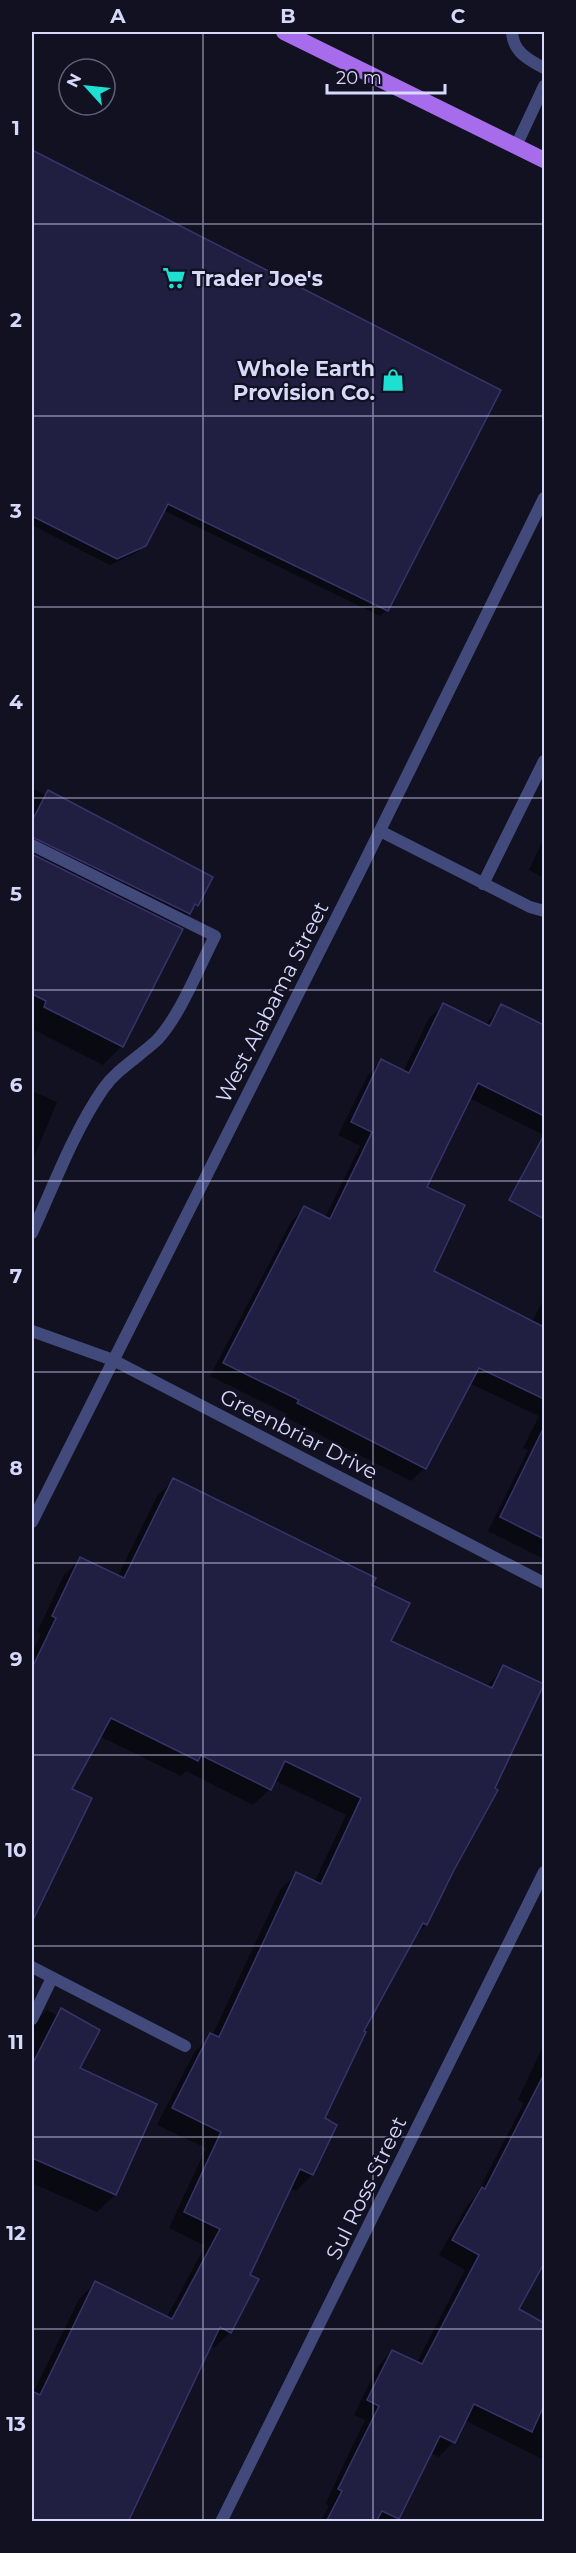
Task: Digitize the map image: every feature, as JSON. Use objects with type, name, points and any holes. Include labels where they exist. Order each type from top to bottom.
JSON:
[{"type":"main road","points":[[284,32],[544,160]]},
{"type":"street","points":[[512,32],[522,56],[544,68]]},
{"type":"street","points":[[516,146],[544,86]]},
{"type":"street","name":"West Alabama Street","points":[[32,1522],[380,831],[544,498]]},
{"type":"street","points":[[483,884],[544,761]]},
{"type":"street","points":[[380,831],[530,907],[544,911]]},
{"type":"street","points":[[32,845],[214,936],[171,1021],[156,1040],[127,1063],[105,1087],[86,1116],[32,1233]]},
{"type":"street","name":"Greenbriar Drive","points":[[32,1331],[113,1360],[544,1583]]},
{"type":"street","name":"Sul Ross Street","points":[[221,2522],[544,1872]]},
{"type":"street","points":[[32,1967],[186,2046]]},
{"type":"street","points":[[32,2019],[52,1978]]},
{"type":"building","points":[[32,150],[501,390],[388,611],[168,504],[146,546],[117,559],[32,516]]},
{"type":"building","points":[[48,790],[213,877],[198,906],[195,904],[190,914],[32,837],[32,821]]},
{"type":"building","points":[[32,854],[183,929],[123,1047],[44,1007],[46,1001],[32,994]]},
{"type":"building","points":[[443,1003],[490,1026],[501,1004],[544,1025],[544,1116],[478,1083],[427,1187],[465,1205],[434,1271],[544,1327],[544,1399],[479,1368],[426,1469],[297,1403],[299,1400],[223,1363],[304,1206],[330,1219],[372,1132],[351,1122],[381,1059],[409,1073]]},
{"type":"building","points":[[544,1135],[544,1219],[509,1200]]},
{"type":"building","points":[[544,1427],[544,1539],[500,1517]]},
{"type":"building","points":[[173,1478],[376,1578],[372,1585],[410,1603],[391,1641],[492,1688],[503,1665],[544,1684],[495,1788],[498,1790],[427,1925],[423,1923],[364,2031],[366,2032],[325,2118],[337,2125],[313,2175],[300,2169],[250,2275],[259,2279],[231,2333],[220,2327],[128,2522],[32,2522],[32,2391],[40,2395],[95,2281],[172,2319],[220,2229],[184,2212],[221,2132],[172,2108],[210,2033],[219,2037],[296,1872],[321,1884],[361,1798],[285,1761],[271,1790],[201,1755],[198,1761],[111,1718],[72,1789],[92,1798],[32,1922],[32,1668],[56,1618],[52,1616],[80,1557],[124,1578]]},
{"type":"building","points":[[61,2008],[100,2030],[80,2068],[157,2104],[116,2195],[32,2158],[32,2065]]},
{"type":"building","points":[[544,2074],[544,2263],[519,2309],[544,2323],[544,2405],[532,2432],[474,2404],[455,2443],[440,2436],[399,2519],[382,2511],[376,2522],[326,2522],[342,2491],[338,2489],[379,2406],[367,2400],[392,2350],[422,2364],[479,2255],[452,2240],[482,2187],[485,2189]]},
{"type":"place","name":"Trader Joe's","points":[[174,278]]},
{"type":"place","name":"Whole Earth Provision Co.","points":[[393,380]]}]
